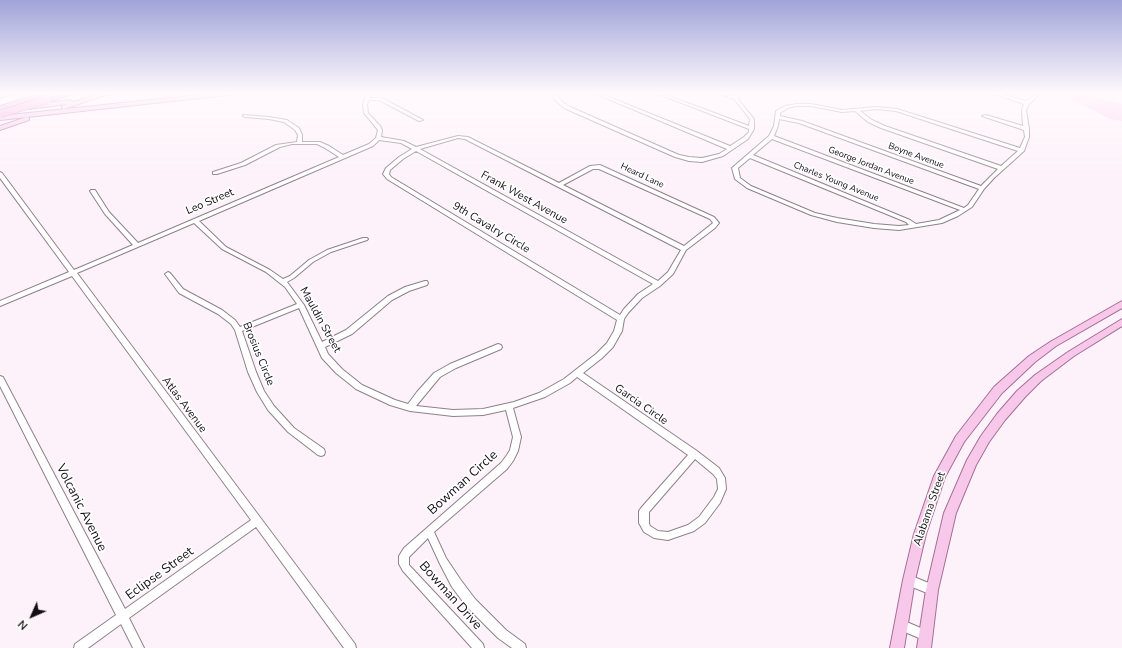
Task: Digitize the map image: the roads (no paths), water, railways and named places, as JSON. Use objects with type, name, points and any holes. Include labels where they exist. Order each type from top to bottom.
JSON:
[{"type":"main road","points":[[0,128],[14,123]]},
{"type":"main road","name":"Alabama Street","points":[[897,648],[909,580],[920,534],[940,476],[960,439],[998,390],[1032,359],[1053,344],[1122,304]]},
{"type":"main road","name":"Alabama Street","points":[[925,642],[932,590],[950,513],[971,463],[985,439],[1021,394],[1038,378],[1071,354],[1122,322]]},
{"type":"street","points":[[288,123],[299,132],[299,142]]},
{"type":"street","points":[[375,123],[380,130],[378,138]]},
{"type":"street","points":[[603,123],[683,158],[695,160],[721,155],[746,138],[751,132],[752,123]]},
{"type":"street","points":[[670,123],[730,148]]},
{"type":"street","points":[[739,123],[752,128]]},
{"type":"street","points":[[776,123],[771,137],[736,168],[736,174],[739,180],[749,187],[798,209],[837,220],[862,225],[899,228],[948,219],[964,210],[1001,168],[1016,157],[1022,150],[1027,137],[1026,123]]},
{"type":"street","name":"Boyne Avenue","points":[[803,123],[982,188]]},
{"type":"street","points":[[875,123],[1001,168]]},
{"type":"street","points":[[938,123],[1022,150]]},
{"type":"street","points":[[1008,123],[1027,129]]},
{"type":"street","points":[[416,149],[458,137],[466,138],[684,249]]},
{"type":"street","name":"George Jordan Avenue","points":[[771,137],[964,210]]},
{"type":"street","name":"Frank West Avenue","points":[[378,138],[402,142],[416,149],[658,284]]},
{"type":"street","name":"Leo Street","points":[[0,304],[136,244],[342,157],[371,144],[378,138]]},
{"type":"street","points":[[215,173],[242,164],[278,146],[299,142],[323,145],[342,157]]},
{"type":"street","name":"9th Cavalry Circle","points":[[416,149],[401,158],[388,169],[386,174],[389,178],[621,319]]},
{"type":"street","name":"Charles Young Avenue","points":[[750,156],[908,221],[915,226]]},
{"type":"street","name":"Heard Lane","points":[[560,185],[592,167],[600,167],[712,218],[716,223]]},
{"type":"street","name":"Atlas Avenue","points":[[0,176],[351,648]]},
{"type":"street","points":[[93,191],[107,213],[136,244]]},
{"type":"street","name":"Mauldin Street","points":[[194,220],[224,248],[268,271],[294,292],[302,305],[325,356],[339,372],[359,387],[393,403],[410,408],[453,413],[482,412],[509,407],[542,395],[567,381],[599,356],[610,345],[618,331],[621,319],[632,303],[671,273],[684,249],[713,227],[716,223]]},
{"type":"street","points":[[283,282],[329,250],[365,239]]},
{"type":"street","name":"Brosius Circle","points":[[168,274],[181,291],[196,301],[220,312],[228,318],[238,330],[252,372],[261,392],[271,408],[291,430],[320,452]]},
{"type":"street","points":[[321,346],[349,332],[390,298],[407,289],[425,283]]},
{"type":"street","points":[[238,330],[302,305]]},
{"type":"street","points":[[410,408],[437,375],[498,347]]},
{"type":"street","name":"Garcia Circle","points":[[577,373],[694,454],[716,471],[721,478],[722,489],[717,500],[702,520],[691,528],[680,533],[668,536],[657,535],[647,529],[644,523],[644,511],[694,454]]},
{"type":"street","name":"Volcanic Avenue","points":[[0,379],[139,648]]},
{"type":"street","name":"Bowman Circle","points":[[429,531],[504,466],[510,458],[514,451],[517,437],[509,407]]},
{"type":"street","name":"Eclipse Street","points":[[79,648],[257,521]]},
{"type":"street","name":"Bowman Drive","points":[[479,648],[404,564],[404,556],[407,551],[429,531],[443,562],[471,603],[502,634],[521,648]]},
{"type":"street","points":[[909,580],[932,590]]},
{"type":"street","name":"Alabama Street","points":[[902,625],[925,642]]}]
